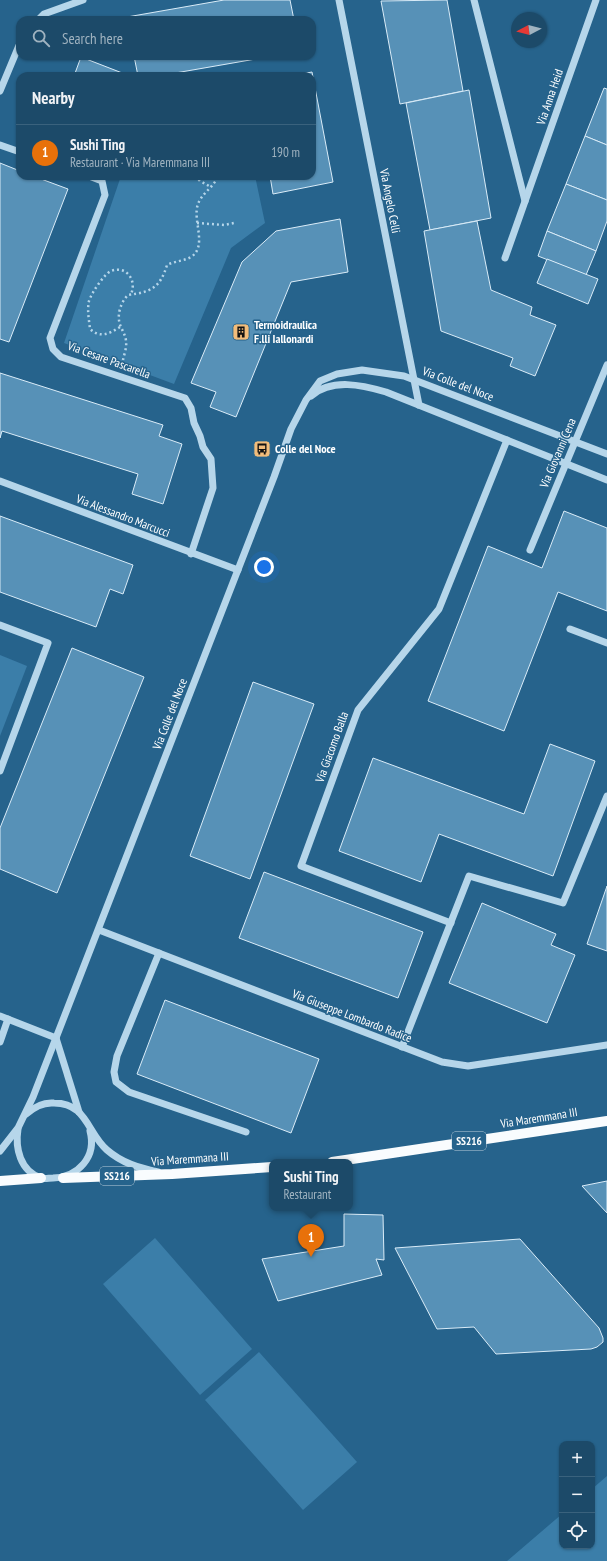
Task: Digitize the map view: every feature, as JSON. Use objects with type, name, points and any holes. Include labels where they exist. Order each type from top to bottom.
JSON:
[{"type":"main road","name":"Via Maremmana III","points":[[352,1159],[607,1121]]},
{"type":"main road","name":"Via Maremmana III","points":[[62,1178],[172,1174],[269,1167]]},
{"type":"main road","points":[[0,1180],[41,1178]]},
{"type":"street","points":[[42,16],[83,0]]},
{"type":"street","name":"Via Angelo Celli","points":[[339,0],[419,405]]},
{"type":"street","points":[[474,0],[525,201]]},
{"type":"street","name":"Via Anna Heid","points":[[505,258],[596,0]]},
{"type":"street","points":[[0,91],[16,53]]},
{"type":"street","points":[[0,145],[16,151]]},
{"type":"street","name":"Via Cesare Pascarella","points":[[99,180],[102,181],[105,195],[50,338],[53,349],[62,357],[185,398],[191,408],[194,423],[203,447],[211,459],[213,488],[191,554]]},
{"type":"street","name":"Via Giovanni Cena","points":[[530,550],[607,365]]},
{"type":"street","name":"Via Colle del Noce","points":[[0,1151],[18,1128],[33,1097],[99,930],[291,429],[306,400],[320,381],[337,374],[362,370],[404,376],[607,454]]},
{"type":"street","points":[[306,400],[316,392],[340,385],[353,384],[386,392],[607,480]]},
{"type":"street","name":"Via Giacomo Balla","points":[[451,923],[301,866],[358,710],[439,609],[507,440]]},
{"type":"street","name":"Via Alessandro Marcucci","points":[[0,481],[191,554],[238,570]]},
{"type":"street","points":[[0,625],[48,643],[0,771]]},
{"type":"street","points":[[570,629],[607,643]]},
{"type":"street","points":[[402,1046],[470,876],[563,903],[607,796]]},
{"type":"street","name":"Via Giuseppe Lombardo Radice","points":[[99,930],[442,1062],[468,1066],[607,1045]]},
{"type":"street","points":[[159,953],[117,1056],[114,1072],[116,1082],[129,1092],[246,1132]]},
{"type":"street","points":[[0,1016],[56,1038],[80,1112],[106,1149],[127,1164],[172,1174]]},
{"type":"street","points":[[0,1042],[8,1019]]},
{"type":"street","name":"Via Colle del Noce","points":[[24,1118],[36,1107],[50,1103],[66,1104],[80,1112]]},
{"type":"street","points":[[41,1178],[62,1178],[72,1174],[86,1161],[92,1142],[91,1133],[87,1123]]},
{"type":"street","name":"Via Colle del Noce","points":[[18,1128],[16,1140],[17,1152],[22,1162],[30,1171],[41,1178]]},
{"type":"path","points":[[199,180],[211,187]]},
{"type":"path","points":[[117,376],[127,344],[124,332],[120,327],[119,316],[124,299],[128,295],[146,293],[152,289],[163,276],[167,265],[191,257],[196,253],[199,247],[197,204],[203,194],[211,187],[215,180]]},
{"type":"path","points":[[197,223],[224,225],[234,223]]},
{"type":"path","points":[[120,327],[105,334],[94,332],[90,329],[89,301],[100,283],[112,271],[123,271],[132,277],[133,290],[131,295]]},
{"type":"shaded area","points":[[120,180],[256,180],[265,223],[231,248],[174,384],[64,343]]},
{"type":"shaded area","points":[[0,655],[27,666],[0,736]]},
{"type":"shaded area","points":[[155,1238],[252,1349],[200,1395],[103,1284]]},
{"type":"shaded area","points":[[259,1352],[357,1462],[303,1510],[205,1400]]},
{"type":"shaded area","points":[[607,1476],[607,1561],[507,1561],[559,1517],[559,1549],[595,1549],[595,1486]]},
{"type":"building","points":[[224,0],[290,0],[293,16],[133,16]]},
{"type":"building","points":[[447,0],[463,91],[400,104],[381,1]]},
{"type":"building","points":[[80,60],[89,60],[120,72],[75,72]]},
{"type":"building","points":[[135,60],[250,60],[181,72],[137,72]]},
{"type":"building","points":[[604,88],[607,89],[607,145],[585,136]]},
{"type":"building","points":[[469,90],[491,218],[430,230],[406,103]]},
{"type":"building","points":[[316,93],[333,182],[273,194],[271,180],[316,180]]},
{"type":"building","points":[[585,136],[607,145],[607,200],[566,184]]},
{"type":"building","points":[[0,163],[16,169],[16,180],[44,180],[68,189],[9,342],[0,339]]},
{"type":"building","points":[[566,184],[607,200],[607,221],[596,251],[547,231]]},
{"type":"building","name":"Termoidraulica F.lli Iallonardi","points":[[340,219],[348,272],[291,282],[236,417],[210,407],[216,392],[191,383],[242,262],[276,231]]},
{"type":"building","points":[[477,221],[491,290],[532,307],[530,315],[556,325],[535,376],[510,366],[513,358],[441,331],[424,231]]},
{"type":"building","points":[[547,231],[596,251],[586,275],[538,256]]},
{"type":"building","points":[[547,259],[598,279],[588,304],[537,283]]},
{"type":"building","points":[[0,373],[163,425],[159,436],[182,444],[163,504],[132,494],[138,474],[2,431],[0,438]]},
{"type":"building","points":[[564,511],[607,528],[607,611],[558,592],[504,731],[428,701],[488,546],[542,568]]},
{"type":"building","points":[[0,516],[133,565],[123,594],[110,589],[96,627],[0,592]]},
{"type":"building","points":[[72,648],[144,677],[57,893],[0,869],[0,828]]},
{"type":"building","points":[[253,682],[314,704],[250,879],[190,856]]},
{"type":"building","points":[[550,744],[595,761],[553,876],[439,834],[421,882],[339,851],[373,758],[524,814]]},
{"type":"building","points":[[264,872],[423,932],[398,998],[239,938]]},
{"type":"building","points":[[607,886],[607,951],[587,944]]},
{"type":"building","points":[[482,903],[556,934],[551,945],[575,955],[547,1023],[449,983]]},
{"type":"building","points":[[165,1000],[319,1059],[291,1133],[137,1074]]},
{"type":"building","points":[[607,1181],[607,1213],[582,1186]]},
{"type":"building","points":[[344,1214],[383,1215],[384,1260],[376,1259],[382,1275],[278,1301],[262,1259],[344,1246]]},
{"type":"building","points":[[520,1239],[599,1328],[603,1342],[597,1347],[591,1349],[496,1354],[474,1327],[437,1329],[395,1248]]},
{"type":"place","name":"Termoidraulica F.lli Iallonardi","points":[[241,332]]},
{"type":"place","name":"Colle del Noce","points":[[262,449]]},
{"type":"place","name":"Sushi Ting","points":[[311,1257]]}]
